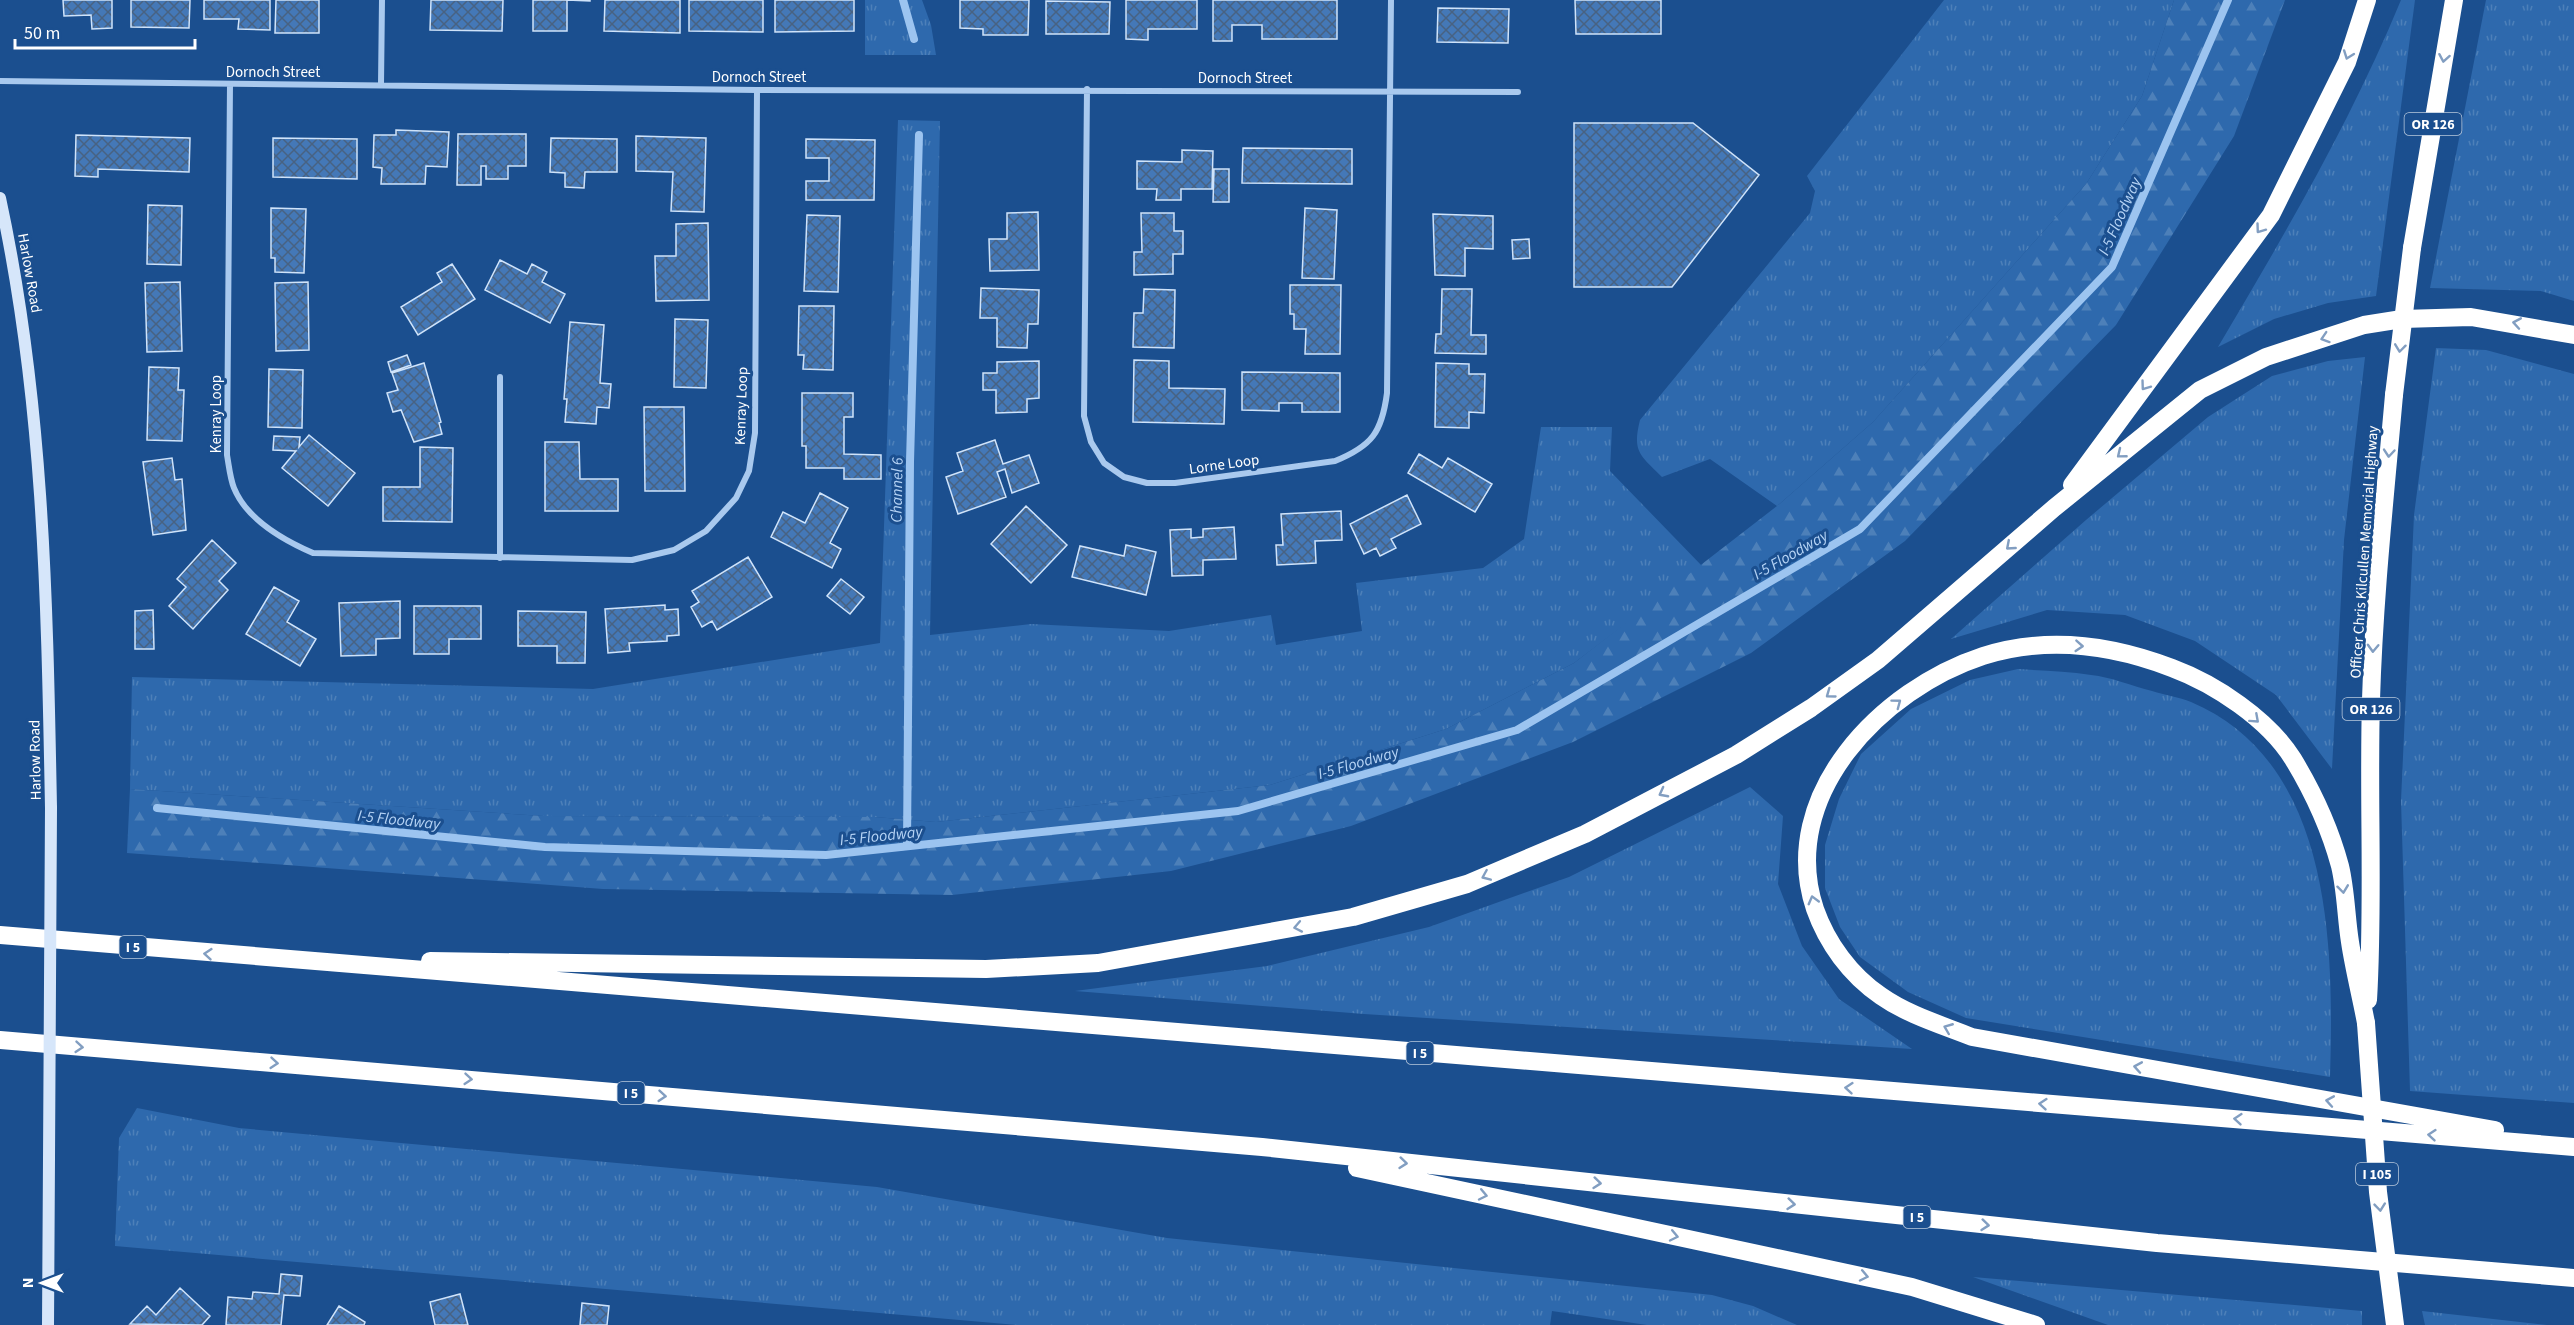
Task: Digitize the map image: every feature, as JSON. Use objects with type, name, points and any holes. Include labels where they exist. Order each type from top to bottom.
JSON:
[{"type":"highway","points":[[2055,508],[2271,215],[2347,62],[2367,0]]},
{"type":"highway","name":"Officer Chris Kilcullen Memorial Highway","points":[[2395,1325],[2386,1272],[2378,1192],[2366,1023],[2371,946],[2369,786],[2374,621],[2394,395],[2412,248],[2454,0]]},
{"type":"highway","points":[[267,959],[986,969],[1098,963],[1353,917],[1467,884],[1585,834],[1736,755],[1811,708],[1878,660],[2055,508],[2200,390],[2266,357],[2364,325],[2402,319],[2471,317],[2574,335]]},
{"type":"highway","points":[[2366,1023],[2350,944],[2340,868],[2319,808],[2291,756],[2266,730],[2233,699],[2192,676],[2114,648],[2029,646],[1982,656],[1933,679],[1869,724],[1837,765],[1817,805],[1807,847],[1807,872],[1824,935],[1850,968],[1881,996],[1929,1020],[1972,1037],[2574,1145]]},
{"type":"highway","name":"I 5","points":[[0,936],[2574,1145]]},
{"type":"highway","name":"I 5","points":[[0,1040],[1262,1147],[2157,1243],[2574,1278]]},
{"type":"highway","points":[[1262,1147],[1912,1287],[2036,1325]]},
{"type":"main road","name":"Harlow Road","points":[[0,198],[22,310],[33,397],[47,578],[51,808],[48,1325]]},
{"type":"street","points":[[381,84],[382,0]]},
{"type":"street","name":"Lorne Loop","points":[[1087,89],[1084,416],[1091,442],[1104,463],[1124,477],[1147,483],[1175,483],[1335,461],[1356,453],[1371,440],[1384,420],[1387,393],[1390,0]]},
{"type":"street","name":"Dornoch Street","points":[[0,81],[757,90],[1087,89],[1518,92]]},
{"type":"street","name":"Kenray Loop","points":[[230,84],[227,455],[235,489],[257,519],[282,540],[313,553],[632,560],[674,550],[706,531],[736,498],[749,471],[755,433],[757,90]]},
{"type":"street","points":[[500,377],[500,558]]},
{"type":"green space","points":[[865,0],[922,0],[931,25],[936,55],[865,55]]},
{"type":"green space","points":[[1944,0],[2174,0],[2142,96],[2086,184],[1873,422],[1777,506],[1710,459],[1662,477],[1640,452],[1637,439],[1640,420],[1810,213],[1815,191],[1807,176]]},
{"type":"green space","points":[[2174,0],[2285,0],[2234,136],[2116,325],[1905,541],[1751,653],[1573,742],[1351,826],[1171,871],[952,895],[603,889],[127,853],[130,789],[543,816],[875,817],[936,822],[1270,785],[1446,729],[1574,663],[1777,506],[1873,422],[2086,184],[2142,96]]},
{"type":"green space","points":[[2401,0],[2415,0],[2376,296],[2328,303],[2274,319],[2218,347],[2339,133]]},
{"type":"green space","points":[[2486,0],[2574,0],[2574,301],[2541,291],[2430,288]]},
{"type":"green space","points":[[898,120],[940,121],[930,635],[1031,624],[1169,631],[1271,615],[1276,645],[1362,631],[1356,583],[1483,568],[1524,539],[1541,427],[1612,427],[1610,471],[1702,566],[1574,663],[1446,729],[1270,785],[936,822],[875,817],[543,816],[130,789],[132,677],[593,689],[880,643]]},
{"type":"green space","points":[[2436,348],[2486,350],[2574,374],[2574,1103],[2410,1091],[2401,801],[2414,515]]},
{"type":"green space","points":[[2365,357],[2344,540],[2332,769],[2276,695],[2195,641],[2125,615],[2047,610],[1951,639],[2086,520],[2208,417],[2272,376],[2328,361]]},
{"type":"green space","points":[[2018,669],[2099,676],[2191,702],[2238,730],[2273,768],[2298,813],[2315,863],[2325,917],[2330,972],[2330,1077],[1966,1018],[1908,992],[1860,957],[1840,927],[1825,888],[1825,845],[1839,799],[1861,754],[1911,709],[1970,680]]},
{"type":"green space","points":[[1750,787],[1783,816],[1778,884],[1802,946],[1839,999],[1912,1049],[1364,1014],[1075,991],[1267,966],[1429,927],[1569,877]]},
{"type":"green space","points":[[137,1108],[239,1128],[877,1187],[1167,1238],[1712,1295],[1753,1306],[1797,1325],[1647,1325],[1552,1311],[1550,1325],[1017,1325],[115,1246],[119,1138]]},
{"type":"green space","points":[[1973,1277],[2362,1311],[2362,1325],[2108,1325]]},
{"type":"green space","points":[[2422,1311],[2547,1325],[2425,1325]]},
{"type":"building","points":[[63,0],[112,0],[112,28],[92,29],[91,15],[64,16]]},
{"type":"building","points":[[131,0],[190,0],[189,28],[131,27]]},
{"type":"building","points":[[204,0],[270,0],[270,30],[238,29],[239,19],[204,19]]},
{"type":"building","points":[[276,0],[319,0],[319,33],[275,33]]},
{"type":"building","points":[[431,0],[503,0],[502,31],[430,30]]},
{"type":"building","points":[[533,0],[567,0],[567,31],[533,31]]},
{"type":"building","points":[[605,0],[680,0],[680,33],[604,31]]},
{"type":"building","points":[[689,0],[763,0],[763,32],[689,31]]},
{"type":"building","points":[[775,0],[854,0],[854,31],[775,32]]},
{"type":"building","points":[[960,0],[1029,0],[1028,35],[983,35],[983,29],[960,28]]},
{"type":"building","points":[[1126,0],[1197,0],[1197,29],[1148,29],[1148,40],[1126,39]]},
{"type":"building","points":[[1213,0],[1337,0],[1337,39],[1262,39],[1262,25],[1232,25],[1232,41],[1213,41]]},
{"type":"building","points":[[1575,0],[1661,0],[1661,34],[1576,34]]},
{"type":"building","points":[[1046,1],[1110,2],[1109,34],[1046,34]]},
{"type":"building","points":[[1438,8],[1509,9],[1508,43],[1437,42]]},
{"type":"building","points":[[1574,123],[1693,123],[1759,175],[1672,287],[1574,287]]},
{"type":"building","points":[[396,130],[449,132],[447,167],[426,166],[425,184],[381,184],[382,168],[373,167],[374,135],[396,135]]},
{"type":"building","points":[[458,134],[526,134],[526,166],[508,166],[508,179],[486,179],[486,166],[481,166],[481,185],[457,185]]},
{"type":"building","points":[[76,135],[190,138],[189,172],[98,169],[98,177],[75,176]]},
{"type":"building","points":[[636,136],[706,138],[704,212],[671,211],[673,172],[636,171]]},
{"type":"building","points":[[273,138],[357,139],[357,179],[273,177]]},
{"type":"building","points":[[551,138],[617,139],[617,172],[585,172],[584,188],[565,187],[565,173],[550,172]]},
{"type":"building","points":[[806,139],[875,140],[874,200],[806,200],[806,181],[829,181],[829,158],[806,158]]},
{"type":"building","points":[[1243,148],[1352,149],[1352,184],[1242,183]]},
{"type":"building","points":[[1182,150],[1213,151],[1212,189],[1181,189],[1181,200],[1156,200],[1157,189],[1137,189],[1137,161],[1182,162]]},
{"type":"building","points":[[1214,169],[1229,169],[1229,202],[1213,202]]},
{"type":"building","points":[[148,205],[182,206],[181,265],[147,264]]},
{"type":"building","points":[[271,208],[306,209],[304,273],[275,272],[275,258],[271,258]]},
{"type":"building","points":[[1305,208],[1337,210],[1334,279],[1302,278]]},
{"type":"building","points":[[1038,212],[1039,270],[990,271],[989,239],[1007,239],[1007,213]]},
{"type":"building","points":[[1141,213],[1174,213],[1174,231],[1183,231],[1183,254],[1173,254],[1173,274],[1134,275],[1134,252],[1142,252]]},
{"type":"building","points":[[1433,214],[1493,216],[1493,249],[1465,248],[1465,276],[1435,275]]},
{"type":"building","points":[[807,215],[840,216],[838,292],[804,291]]},
{"type":"building","points":[[708,223],[709,300],[656,301],[655,256],[676,256],[676,224]]},
{"type":"building","points":[[1529,239],[1530,258],[1513,259],[1512,240]]},
{"type":"building","points":[[500,260],[527,274],[532,264],[547,272],[542,282],[565,294],[550,323],[485,290]]},
{"type":"building","points":[[452,264],[475,299],[418,335],[401,307],[442,282],[437,273]]},
{"type":"building","points":[[180,282],[182,351],[147,352],[145,283]]},
{"type":"building","points":[[308,282],[309,350],[276,351],[275,283]]},
{"type":"building","points":[[1290,285],[1341,285],[1340,354],[1305,354],[1306,329],[1294,329],[1294,314],[1290,314]]},
{"type":"building","points":[[981,288],[1039,290],[1038,324],[1028,324],[1027,348],[997,347],[997,318],[980,318]]},
{"type":"building","points":[[1144,289],[1175,290],[1174,348],[1133,347],[1134,313],[1143,313]]},
{"type":"building","points":[[1442,289],[1472,289],[1471,335],[1486,335],[1486,354],[1435,353],[1436,334],[1441,334]]},
{"type":"building","points":[[799,306],[834,306],[833,370],[803,369],[804,355],[798,355]]},
{"type":"building","points":[[675,319],[708,320],[706,388],[674,387]]},
{"type":"building","points":[[570,322],[604,325],[600,383],[611,384],[609,408],[597,407],[596,424],[565,422],[567,399],[564,399]]},
{"type":"building","points":[[407,355],[411,365],[391,372],[388,362]]},
{"type":"building","points":[[1134,360],[1169,361],[1169,388],[1225,389],[1224,424],[1133,422]]},
{"type":"building","points":[[1039,361],[1039,398],[1027,399],[1027,412],[996,413],[996,390],[983,390],[983,373],[997,373],[997,362]]},
{"type":"building","points":[[424,363],[441,422],[439,423],[442,434],[414,442],[401,410],[393,412],[387,393],[398,390],[392,373]]},
{"type":"building","points":[[1436,363],[1469,364],[1469,374],[1485,374],[1484,413],[1469,412],[1469,428],[1435,427]]},
{"type":"building","points":[[149,367],[179,368],[178,390],[184,390],[182,441],[147,440]]},
{"type":"building","points":[[269,369],[303,370],[302,428],[268,427]]},
{"type":"building","points":[[1242,372],[1340,373],[1340,412],[1302,412],[1302,403],[1279,403],[1279,411],[1242,410]]},
{"type":"building","points":[[802,393],[853,393],[853,417],[844,417],[844,454],[881,455],[881,479],[844,479],[844,468],[806,468],[806,446],[802,446]]},
{"type":"building","points":[[644,407],[684,407],[685,491],[645,491]]},
{"type":"building","points":[[309,435],[355,473],[328,506],[282,468],[296,451],[273,450],[274,436],[300,437],[299,447]]},
{"type":"building","points":[[995,440],[1003,464],[1029,455],[1039,483],[1012,493],[1005,469],[997,472],[1006,497],[958,514],[946,477],[963,471],[957,453]]},
{"type":"building","points":[[545,442],[579,442],[580,479],[618,479],[618,511],[545,511]]},
{"type":"building","points":[[420,447],[453,448],[452,522],[383,521],[383,487],[420,487]]},
{"type":"building","points":[[1419,454],[1442,468],[1448,458],[1492,484],[1475,512],[1408,473]]},
{"type":"building","points":[[172,458],[175,480],[182,479],[186,530],[153,535],[143,462]]},
{"type":"building","points":[[820,493],[848,508],[830,543],[841,549],[832,568],[771,537],[783,512],[805,523]]},
{"type":"building","points":[[1407,495],[1421,524],[1391,539],[1396,548],[1380,556],[1376,548],[1364,554],[1350,524]]},
{"type":"building","points":[[1026,506],[1067,545],[1031,583],[991,544]]},
{"type":"building","points":[[1341,511],[1342,540],[1315,541],[1316,563],[1277,565],[1276,545],[1283,545],[1281,514]]},
{"type":"building","points":[[1234,527],[1236,559],[1203,560],[1203,575],[1172,576],[1170,530],[1191,529],[1191,538],[1203,537],[1203,529]]},
{"type":"building","points":[[212,540],[236,563],[219,581],[228,590],[193,629],[169,606],[186,587],[177,579]]},
{"type":"building","points":[[1126,545],[1156,552],[1146,595],[1072,577],[1080,546],[1124,556]]},
{"type":"building","points":[[748,557],[772,597],[717,630],[712,621],[702,627],[691,607],[699,602],[692,591]]},
{"type":"building","points":[[841,579],[864,597],[850,614],[827,596]]},
{"type":"building","points":[[274,587],[299,601],[287,622],[316,639],[300,666],[246,634]]},
{"type":"building","points":[[400,601],[400,638],[376,639],[376,655],[341,656],[339,603]]},
{"type":"building","points":[[665,605],[665,610],[678,609],[679,635],[667,636],[667,641],[629,643],[630,651],[608,653],[605,609]]},
{"type":"building","points":[[414,606],[481,606],[481,639],[449,639],[449,654],[414,654]]},
{"type":"building","points":[[153,610],[154,649],[135,649],[135,611]]},
{"type":"building","points":[[518,611],[586,612],[585,663],[557,663],[557,646],[518,646]]},
{"type":"building","points":[[281,1274],[302,1276],[300,1296],[284,1295],[281,1325],[226,1325],[228,1297],[252,1299],[253,1292],[279,1294]]},
{"type":"building","points":[[180,1288],[210,1316],[202,1325],[130,1324],[147,1306],[156,1315]]},
{"type":"building","points":[[460,1294],[468,1325],[435,1325],[430,1302]]},
{"type":"building","points":[[582,1303],[609,1306],[607,1325],[580,1325]]},
{"type":"building","points":[[339,1306],[365,1322],[364,1325],[327,1325]]},
{"type":"waterway","name":"Channel 6","points":[[903,0],[914,39]]},
{"type":"waterway","name":"I-5 Floodway","points":[[157,808],[545,847],[826,855],[1238,811],[1517,730],[1860,529],[2112,267],[2228,0]]},
{"type":"waterway","name":"Channel 6","points":[[907,846],[910,462],[919,135]]}]
